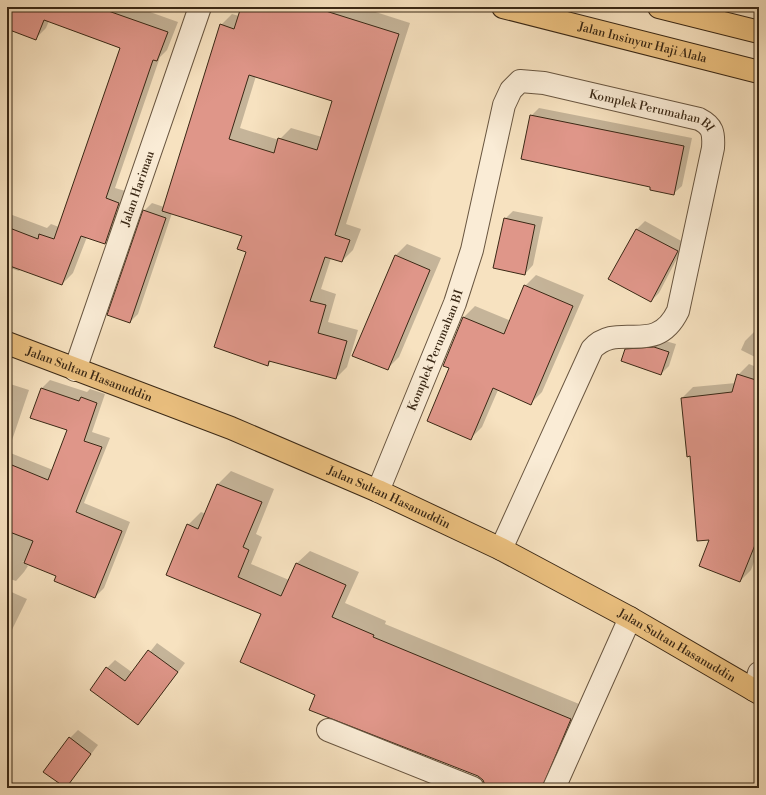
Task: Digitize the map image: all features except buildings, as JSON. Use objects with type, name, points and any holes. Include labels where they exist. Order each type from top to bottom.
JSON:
[{"type":"main road","name":"Jalan Insinyur Haji Alala","points":[[502,7],[759,72]]},
{"type":"main road","points":[[662,7],[759,32]]},
{"type":"main road","name":"Jalan Sultan Hasanuddin","points":[[7,343],[231,428],[378,491],[501,549],[757,685]]},
{"type":"street","name":"Jalan Harimau","points":[[75,370],[200,7]]},
{"type":"street","name":"Komplek Perumahan BI","points":[[378,491],[462,280],[472,250],[504,105],[511,90],[520,81],[544,84],[699,119],[708,123],[714,134],[713,148],[678,311],[668,326],[661,332],[643,337],[606,338],[592,350],[501,549]]},
{"type":"street","points":[[554,788],[630,618]]},
{"type":"street","points":[[328,730],[473,788]]}]
